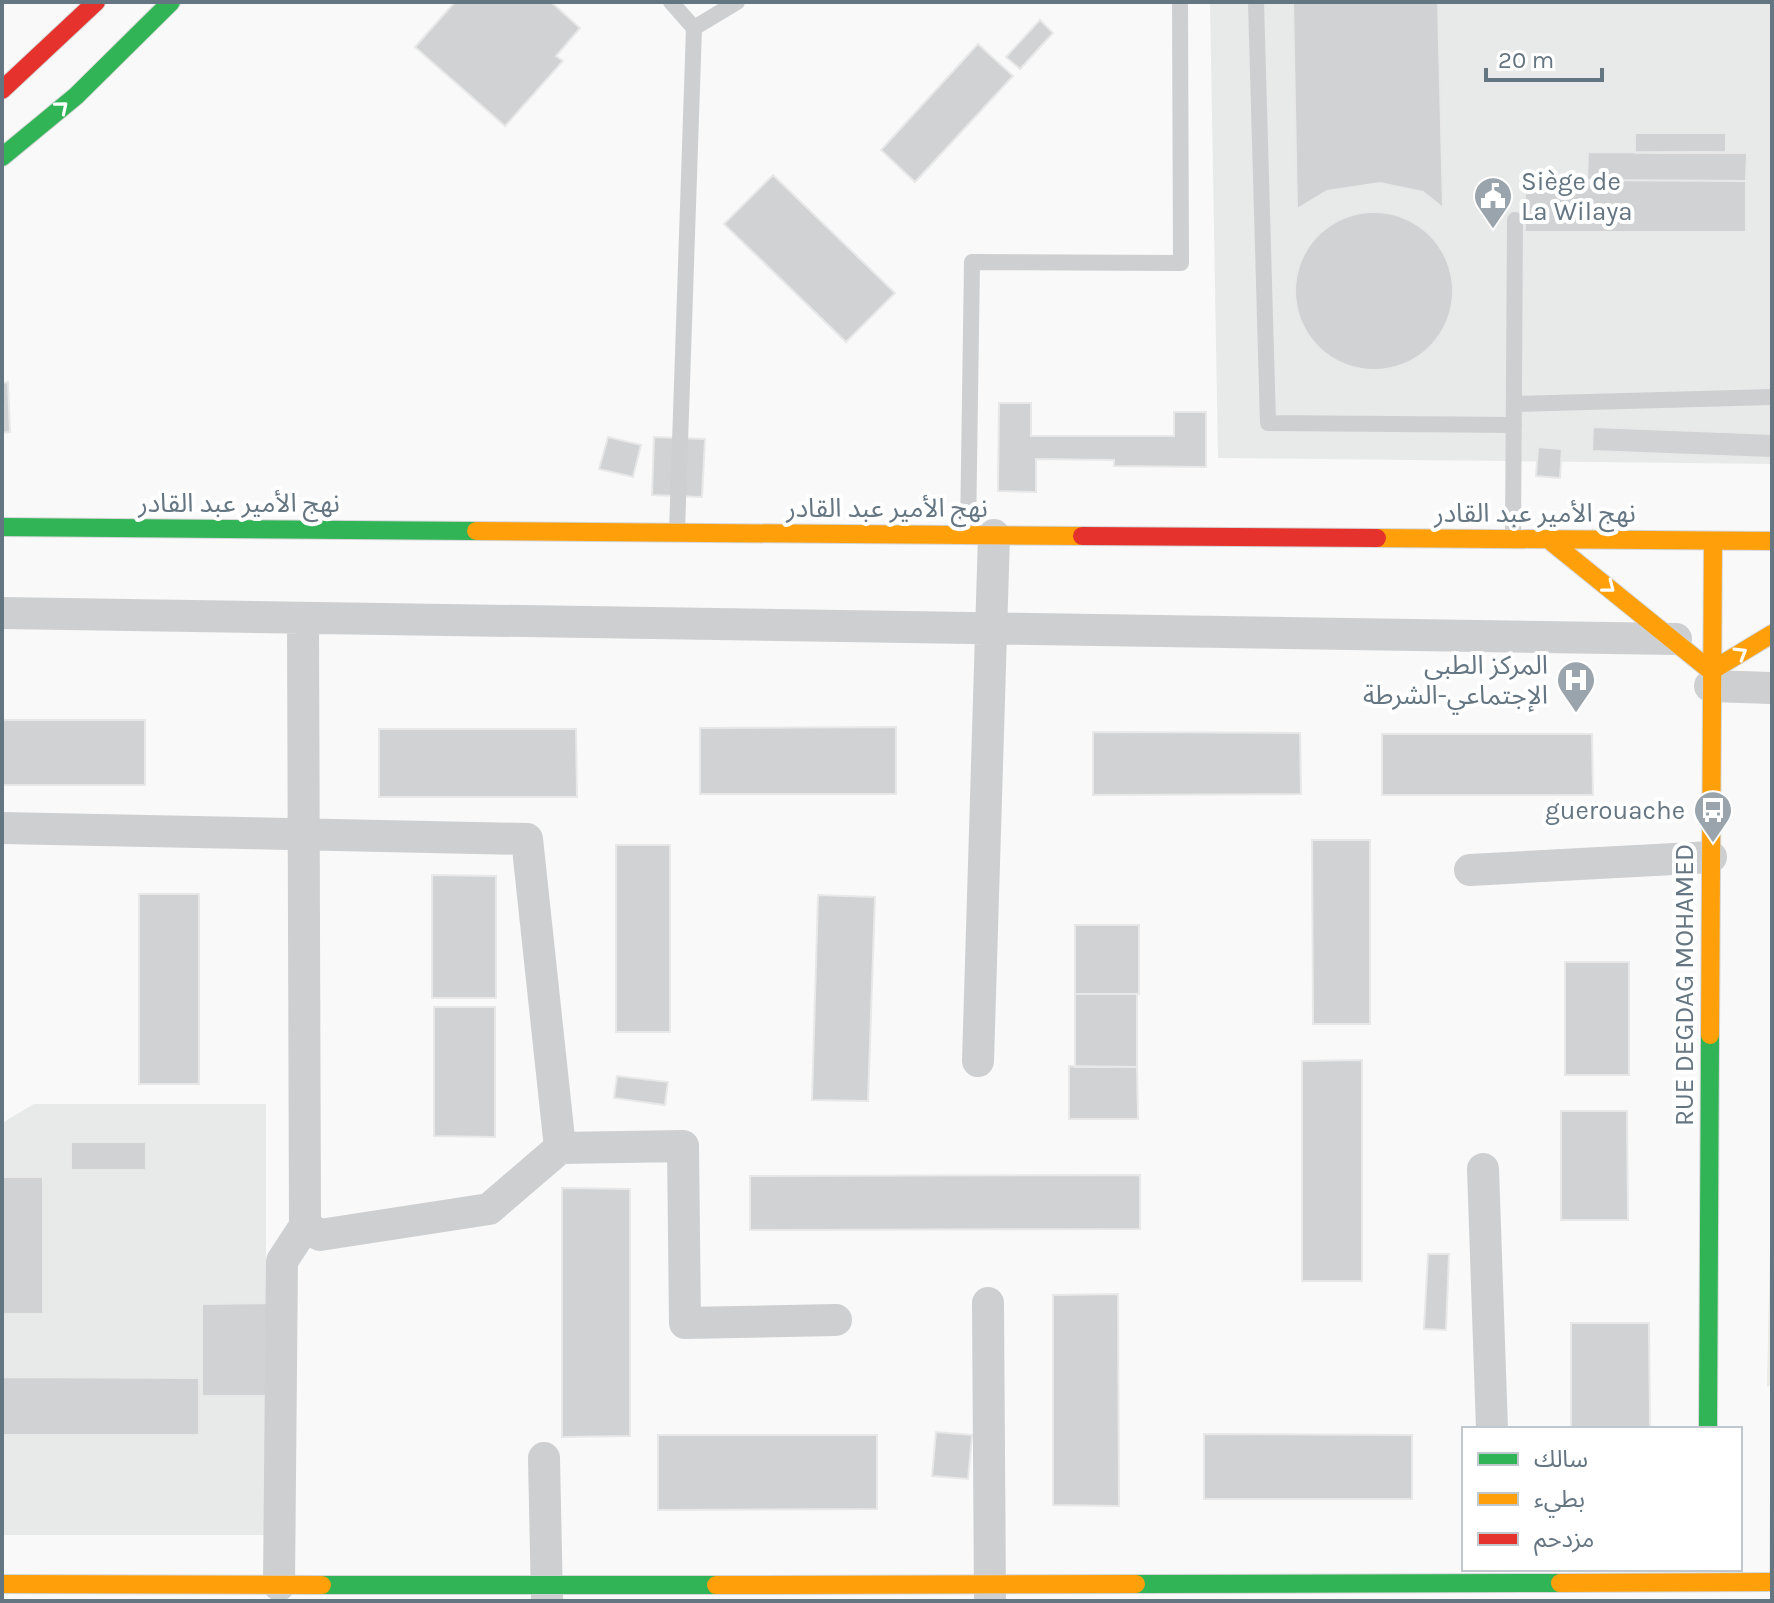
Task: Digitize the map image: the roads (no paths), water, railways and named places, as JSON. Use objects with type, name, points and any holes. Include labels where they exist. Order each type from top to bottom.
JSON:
[{"type":"main road","points":[[2,90],[96,2]]},
{"type":"main road","points":[[2,157],[76,96],[171,2]]},
{"type":"main road","name":"نهج الأمير عبد القادر","points":[[2,527],[1772,541]]},
{"type":"main road","points":[[1548,539],[1676,639],[1711,678],[1772,634]]},
{"type":"main road","name":"RUE DEGDAG MOHAMED","points":[[1708,1427],[1713,541]]},
{"type":"main road","points":[[1708,1575],[1708,1601]]},
{"type":"main road","points":[[2,1584],[232,1593],[279,1585],[547,1594],[1391,1592],[1497,1576],[1708,1575],[1772,1582]]},
{"type":"street","points":[[978,1061],[993,627],[981,535]]},
{"type":"street","points":[[2,613],[1676,639]]},
{"type":"street","points":[[279,1585],[282,1261],[305,1226],[303,618]]},
{"type":"street","points":[[1711,678],[1772,688]]},
{"type":"street","points":[[2,828],[304,837],[527,839],[560,1148]]},
{"type":"street","points":[[1470,870],[1711,857]]},
{"type":"street","points":[[305,1226],[320,1235],[489,1209],[560,1148],[683,1146],[685,1323],[836,1320]]},
{"type":"street","points":[[1483,1169],[1492,1427]]},
{"type":"street","points":[[988,1303],[990,1592]]},
{"type":"street","points":[[544,1458],[547,1594]]},
{"type":"lane","points":[[671,2],[694,28],[677,533]]},
{"type":"lane","points":[[694,28],[737,2]]},
{"type":"lane","points":[[981,535],[972,262],[1181,263],[1180,2]]},
{"type":"lane","points":[[1256,2],[1268,423],[1514,425]]},
{"type":"lane","points":[[1513,539],[1515,220]]},
{"type":"lane","points":[[1514,404],[1772,397]]},
{"type":"place","name":"Siège de La Wilaya","points":[[1493,230]]},
{"type":"place","name":"المركز الطبي الإجتماعي-الشرطة","points":[[1576,714]]},
{"type":"place","name":"guerouache","points":[[1713,844]]}]
